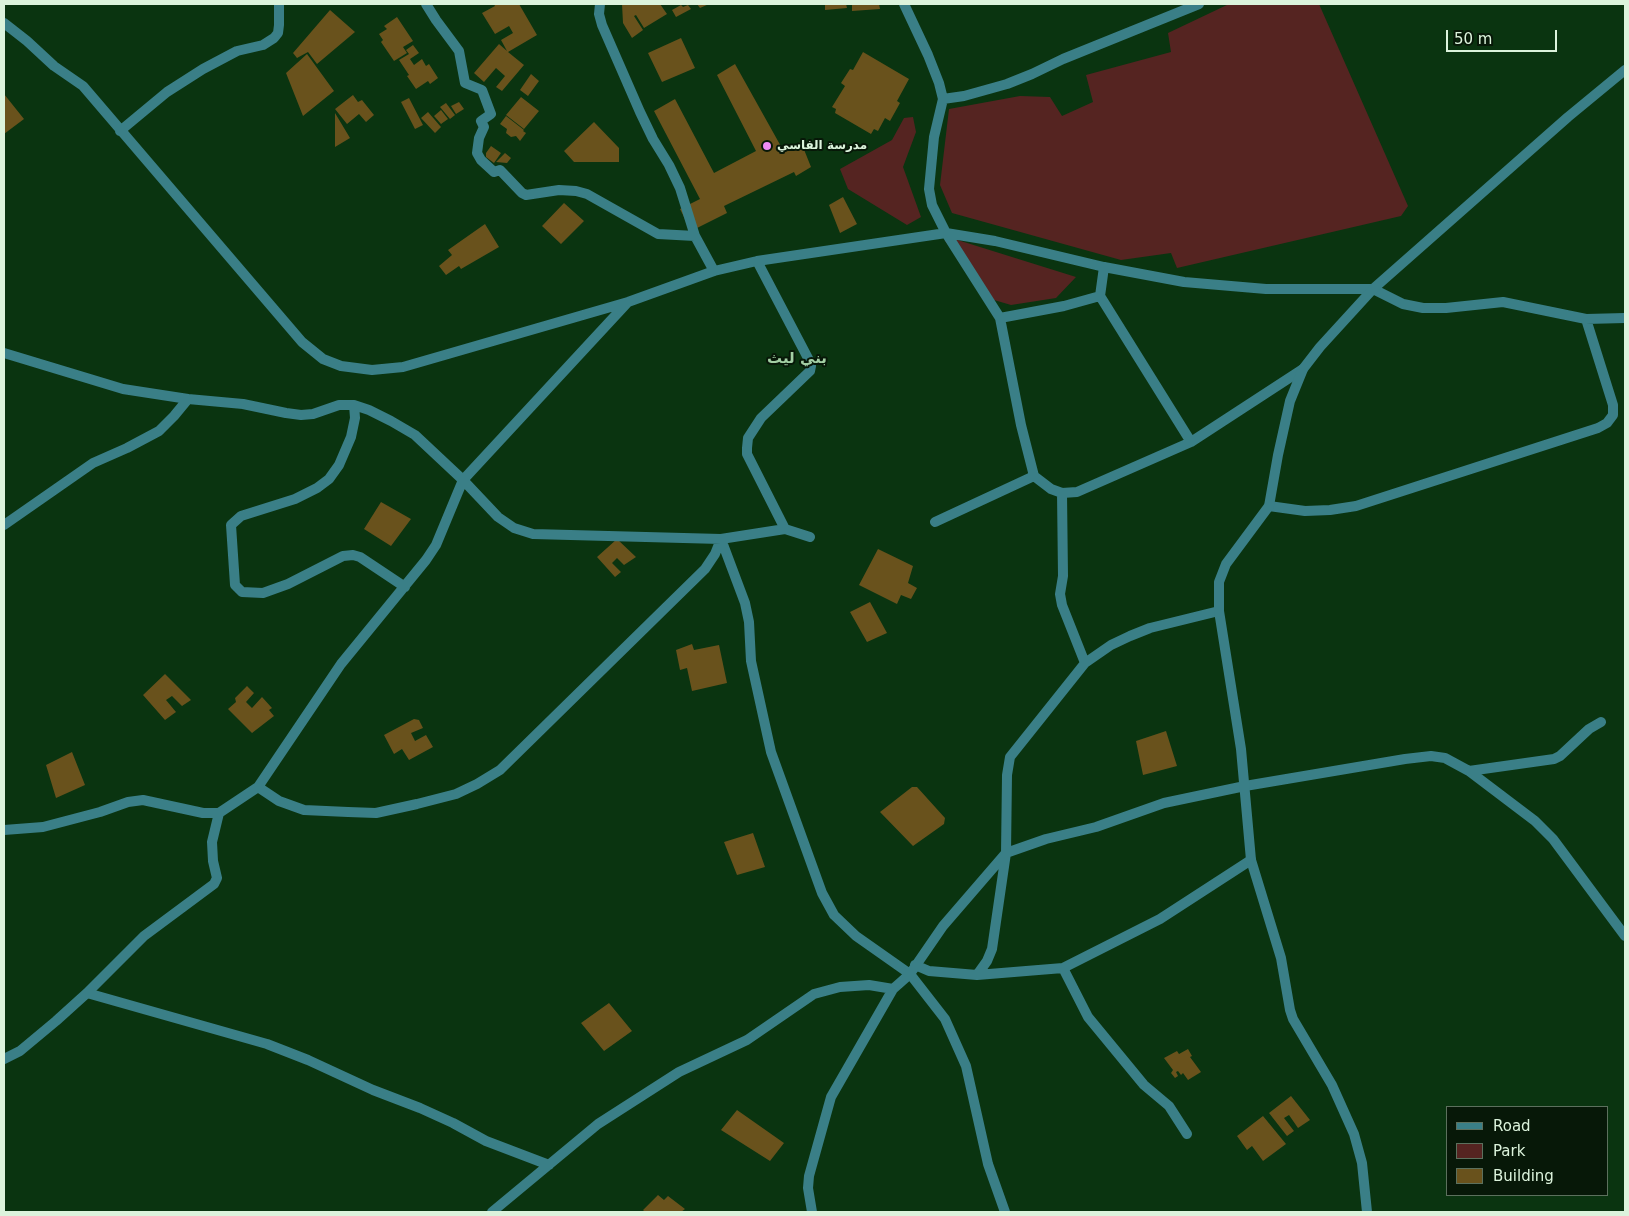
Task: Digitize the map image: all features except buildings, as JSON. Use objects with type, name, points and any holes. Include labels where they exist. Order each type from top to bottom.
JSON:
[{"type":"street","points":[[120,131],[167,92],[204,68],[237,51],[263,45],[274,38],[278,33],[279,4]]},
{"type":"street","points":[[426,4],[459,51],[465,83],[482,90],[491,114],[481,120],[484,127],[479,138],[478,153],[481,160],[494,172],[500,170],[526,195],[559,190],[576,191],[586,194],[650,231],[666,236],[695,236]]},
{"type":"street","points":[[600,4],[599,14],[602,26],[640,112],[680,188],[695,236],[714,271]]},
{"type":"street","points":[[904,4],[928,55],[943,99],[934,137],[929,189],[932,206],[946,233],[1000,318],[1021,425],[1034,476],[1052,489],[1062,493],[1077,492],[1191,442],[1303,369]]},
{"type":"street","points":[[943,99],[964,96],[1007,84],[1063,59],[1200,4]]},
{"type":"street","points":[[4,23],[54,66],[82,86],[302,342],[323,359],[341,366],[372,370],[403,366],[628,302],[714,271],[758,261],[946,233],[995,241],[1104,267],[1184,282],[1266,289],[1373,289],[1403,304],[1423,308],[1446,308],[1503,302],[1586,319],[1625,318]]},
{"type":"street","points":[[1367,1212],[1362,1163],[1354,1134],[1332,1084],[1292,1018],[1281,958],[1252,860],[1242,749],[1219,611],[1219,582],[1222,573],[1236,550],[1269,506],[1290,401],[1303,369],[1320,346],[1373,289],[1568,117],[1625,70]]},
{"type":"street","points":[[758,261],[811,366],[810,371],[761,418],[748,438],[748,454],[785,529]]},
{"type":"street","points":[[1104,267],[1100,296],[1191,442]]},
{"type":"street","points":[[1000,318],[1064,306],[1100,296]]},
{"type":"street","points":[[4,830],[43,827],[100,812],[128,802],[143,800],[196,812],[219,813],[258,787],[341,664],[426,560],[436,545],[463,480],[628,302]]},
{"type":"street","points":[[1269,506],[1305,511],[1356,506],[1598,428],[1613,415],[1613,405],[1586,319]]},
{"type":"street","points":[[4,352],[123,389],[188,399],[243,404],[286,413],[301,414],[313,414],[339,405],[354,405],[391,421],[415,435],[463,480],[498,517],[514,528],[532,534],[721,539],[785,529],[810,537]]},
{"type":"street","points":[[4,525],[92,463],[127,448],[159,430],[188,399]]},
{"type":"street","points":[[354,405],[355,418],[351,437],[339,465],[329,478],[317,488],[295,500],[241,516],[231,525],[235,585],[242,592],[263,593],[288,584],[343,556],[353,555],[360,557],[405,587]]},
{"type":"street","points":[[935,522],[1034,476]]},
{"type":"street","points":[[1062,493],[1063,576],[1060,594],[1062,605],[1085,663]]},
{"type":"street","points":[[258,787],[279,801],[304,810],[376,813],[456,794],[477,784],[500,770],[705,569],[715,554],[721,539]]},
{"type":"street","points":[[721,539],[745,603],[749,622],[751,661],[771,752],[822,893],[834,915],[856,936],[910,974],[945,1019],[966,1066],[988,1164],[1005,1212]]},
{"type":"street","points":[[978,975],[992,949],[1006,853],[1007,775],[1010,757],[1085,663],[1111,645],[1150,628],[1219,611]]},
{"type":"street","points":[[1469,771],[1554,759],[1600,722]]},
{"type":"street","points":[[812,1212],[808,1188],[809,1176],[831,1097],[893,989],[910,974],[943,926],[1006,853],[1046,839],[1096,827],[1164,803],[1245,786],[1405,759],[1431,756],[1444,758],[1469,771],[1535,821],[1553,839],[1625,936]]},
{"type":"street","points":[[4,1059],[20,1051],[56,1021],[144,936],[214,884],[217,878],[213,861],[212,842],[219,813]]},
{"type":"street","points":[[915,965],[929,971],[978,975],[1063,968],[1160,919],[1252,860]]},
{"type":"street","points":[[1063,968],[1088,1017],[1144,1085],[1169,1106],[1187,1134]]},
{"type":"street","points":[[492,1212],[598,1124],[679,1072],[747,1040],[814,994],[840,987],[869,985],[893,989]]},
{"type":"street","points":[[87,993],[268,1044],[373,1090],[420,1108],[486,1141],[549,1165]]},
{"type":"green space","points":[[1229,4],[1319,4],[1408,206],[1401,216],[1177,268],[1171,253],[1121,260],[952,213],[940,185],[949,109],[1020,96],[1050,97],[1062,116],[1093,102],[1086,75],[1171,52],[1168,33]]},
{"type":"green space","points":[[913,117],[916,132],[903,167],[921,217],[907,225],[848,189],[840,169],[892,140],[904,118]]},
{"type":"green space","points":[[948,237],[1076,277],[1056,298],[1011,305],[994,300],[945,241]]},
{"type":"place","name":"مدرسة الفاسي","points":[[767,146]]},
{"type":"district","name":"بني ليث","points":[[797,359]]}]
